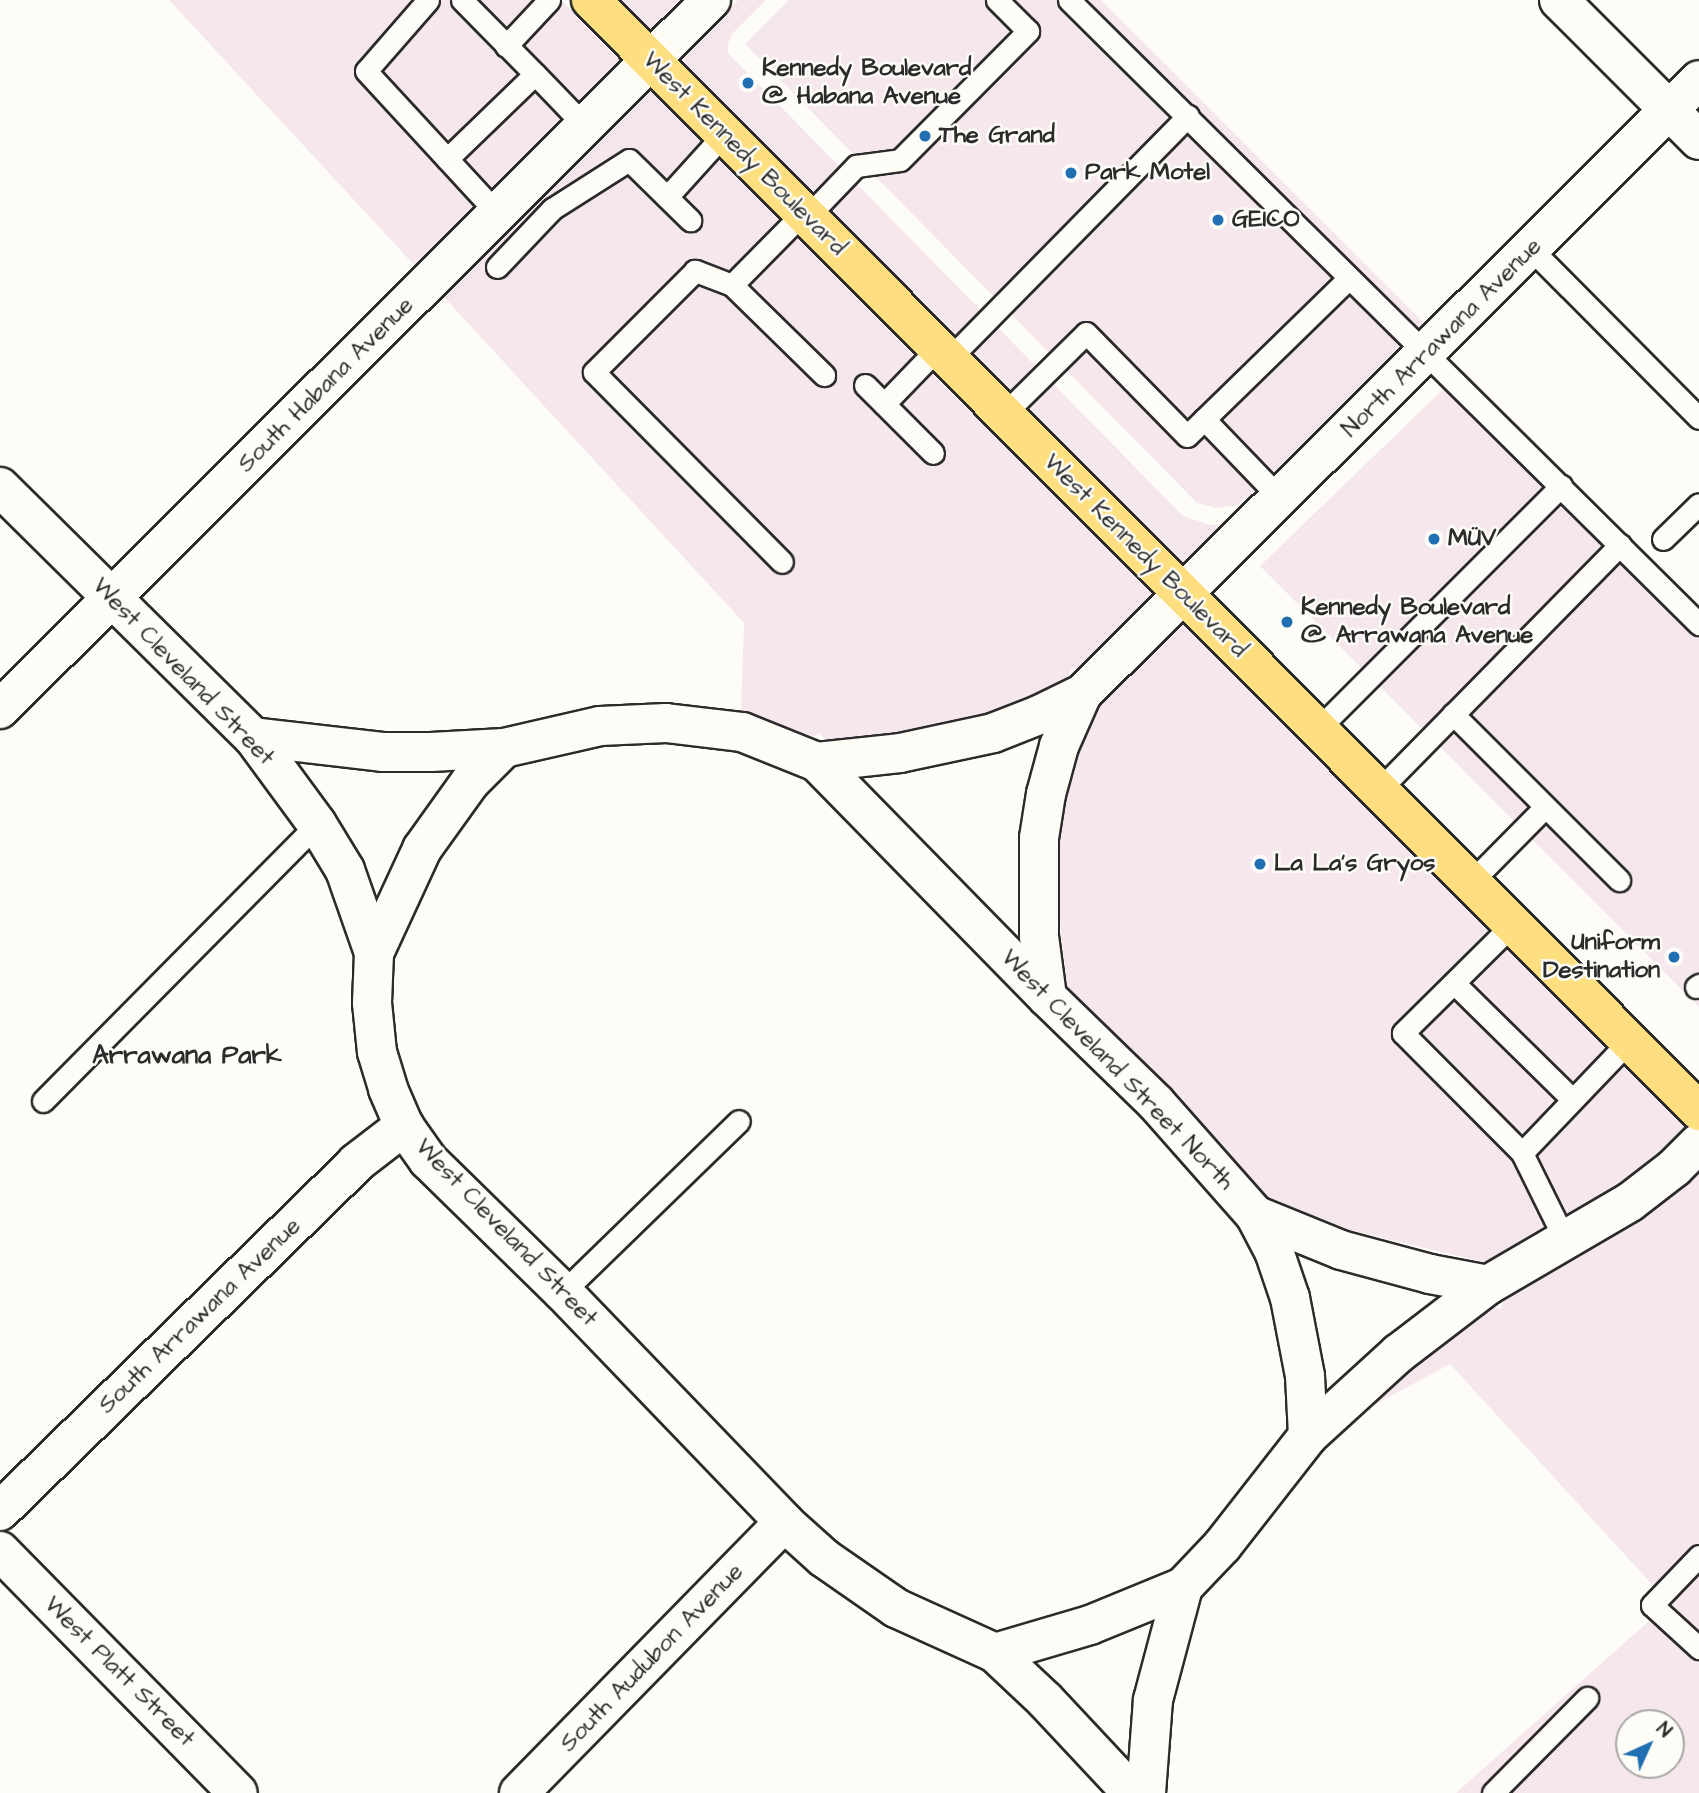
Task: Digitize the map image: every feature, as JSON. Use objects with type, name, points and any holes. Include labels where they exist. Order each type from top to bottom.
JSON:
[{"type":"main road","name":"West Kennedy Boulevard","points":[[591,0],[1699,1111]]},
{"type":"street","name":"South Habana Avenue","points":[[0,709],[498,213],[540,196],[585,126],[711,0]]},
{"type":"street","points":[[1559,0],[1699,139]]},
{"type":"street","name":"North Arrawana Avenue","points":[[1183,594],[1699,80]]},
{"type":"street","name":"West Cleveland Street","points":[[0,487],[253,737],[317,824],[345,870],[374,953],[372,1003],[377,1052],[388,1089],[404,1126],[428,1160],[563,1292],[784,1522],[824,1558],[896,1608],[995,1653],[1132,1793]]},
{"type":"street","points":[[253,737],[382,752],[504,748],[600,726],[666,723],[742,732],[817,762],[900,753],[993,733],[1082,694],[1183,594]]},
{"type":"street","points":[[1047,997],[1037,906],[1039,838],[1046,794],[1059,746],[1082,694]]},
{"type":"street","points":[[374,953],[393,906],[429,838],[470,782],[504,748]]},
{"type":"street","name":"West Cleveland Street North","points":[[817,762],[1047,997],[1156,1103],[1255,1215],[1274,1251],[1290,1298],[1305,1376],[1308,1436]]},
{"type":"street","name":"South Arrawana Avenue","points":[[0,1511],[356,1163],[404,1126]]},
{"type":"street","points":[[995,1653],[1090,1625],[1183,1587],[1222,1546],[1308,1436],[1399,1353],[1488,1285],[1566,1242],[1653,1185],[1699,1143]]},
{"type":"street","points":[[1255,1215],[1341,1250],[1430,1274],[1488,1285]]},
{"type":"street","name":"South Audubon Avenue","points":[[519,1793],[784,1522]]},
{"type":"street","name":"West Platt Street","points":[[0,1551],[238,1793]]},
{"type":"street","points":[[1146,1793],[1153,1700],[1183,1587]]},
{"type":"lane","points":[[428,0],[366,71],[498,213]]},
{"type":"lane","points":[[462,0],[585,126]]},
{"type":"lane","points":[[506,46],[549,0]]},
{"type":"lane","points":[[732,285],[856,166],[900,160],[1028,31],[997,0]]},
{"type":"lane","points":[[1069,0],[1349,278],[1428,352],[1699,624]]},
{"type":"lane","points":[[447,159],[535,74]]},
{"type":"lane","points":[[884,404],[944,354],[1188,116]]},
{"type":"lane","points":[[667,197],[724,134]]},
{"type":"lane","points":[[497,267],[540,196],[629,160],[690,220]]},
{"type":"lane","points":[[1531,249],[1699,418]]},
{"type":"lane","points":[[782,562],[594,372],[695,271],[732,285],[824,375]]},
{"type":"lane","points":[[1004,414],[1086,333],[1187,436],[1349,278]]},
{"type":"lane","points":[[865,385],[933,453]]},
{"type":"lane","points":[[1204,419],[1280,498]]},
{"type":"lane","points":[[1318,729],[1561,486]]},
{"type":"lane","points":[[1663,540],[1699,503]]},
{"type":"lane","points":[[1378,790],[1620,545]]},
{"type":"lane","points":[[1453,715],[1619,880]]},
{"type":"lane","points":[[1471,882],[1545,807]]},
{"type":"lane","points":[[43,1101],[317,824]]},
{"type":"lane","points":[[1513,924],[1403,1033],[1445,1062],[1489,1105],[1522,1153],[1566,1242]]},
{"type":"lane","points":[[1455,984],[1483,1022],[1527,1066],[1572,1100]]},
{"type":"lane","points":[[1522,1153],[1629,1041]]},
{"type":"lane","points":[[563,1292],[739,1121]]},
{"type":"lane","points":[[1699,1556],[1652,1605],[1699,1648]]},
{"type":"lane","points":[[1493,1793],[1587,1698]]},
{"type":"shaded area","points":[[169,0],[561,0],[621,61],[416,267]]},
{"type":"shaded area","points":[[622,0],[683,0],[652,31]]},
{"type":"shaded area","points":[[738,0],[766,0],[733,33],[728,43],[728,53],[1183,516],[1211,525],[1226,524],[1185,565],[680,58]]},
{"type":"shaded area","points":[[789,0],[1101,0],[1427,326],[1292,462],[1237,505],[1216,508],[1197,503],[745,44]]},
{"type":"shaded area","points":[[649,89],[1154,596],[1079,670],[1072,668],[1067,679],[989,713],[898,733],[827,741],[819,733],[815,737],[741,711],[744,623],[442,295]]},
{"type":"shaded area","points":[[1463,370],[1699,606],[1699,1007],[1260,566]]},
{"type":"shaded area","points":[[1181,623],[1686,1128],[1661,1153],[1620,1185],[1487,1263],[1350,1230],[1269,1198],[1172,1088],[1067,986],[1058,903],[1060,837],[1066,796],[1079,750],[1099,704]]},
{"type":"shaded area","points":[[1699,1170],[1699,1793],[1456,1793],[1669,1603],[1450,1364],[1365,1410],[1411,1368],[1491,1307],[1501,1309],[1504,1298],[1575,1259],[1663,1202]]},
{"type":"place","name":"Kennedy Boulevard @ Habana Avenue","points":[[748,83]]},
{"type":"place","name":"The Grand","points":[[925,136]]},
{"type":"place","name":"Park Motel","points":[[1071,173]]},
{"type":"place","name":"GEICO","points":[[1218,220]]},
{"type":"place","name":"MÜV","points":[[1434,539]]},
{"type":"place","name":"Kennedy Boulevard @ Arrawana Avenue","points":[[1287,622]]},
{"type":"place","name":"La La's Gryos","points":[[1260,864]]},
{"type":"place","name":"Uniform Destination","points":[[1674,957]]},
{"type":"district","name":"Arrawana Park","points":[[187,1056]]}]
